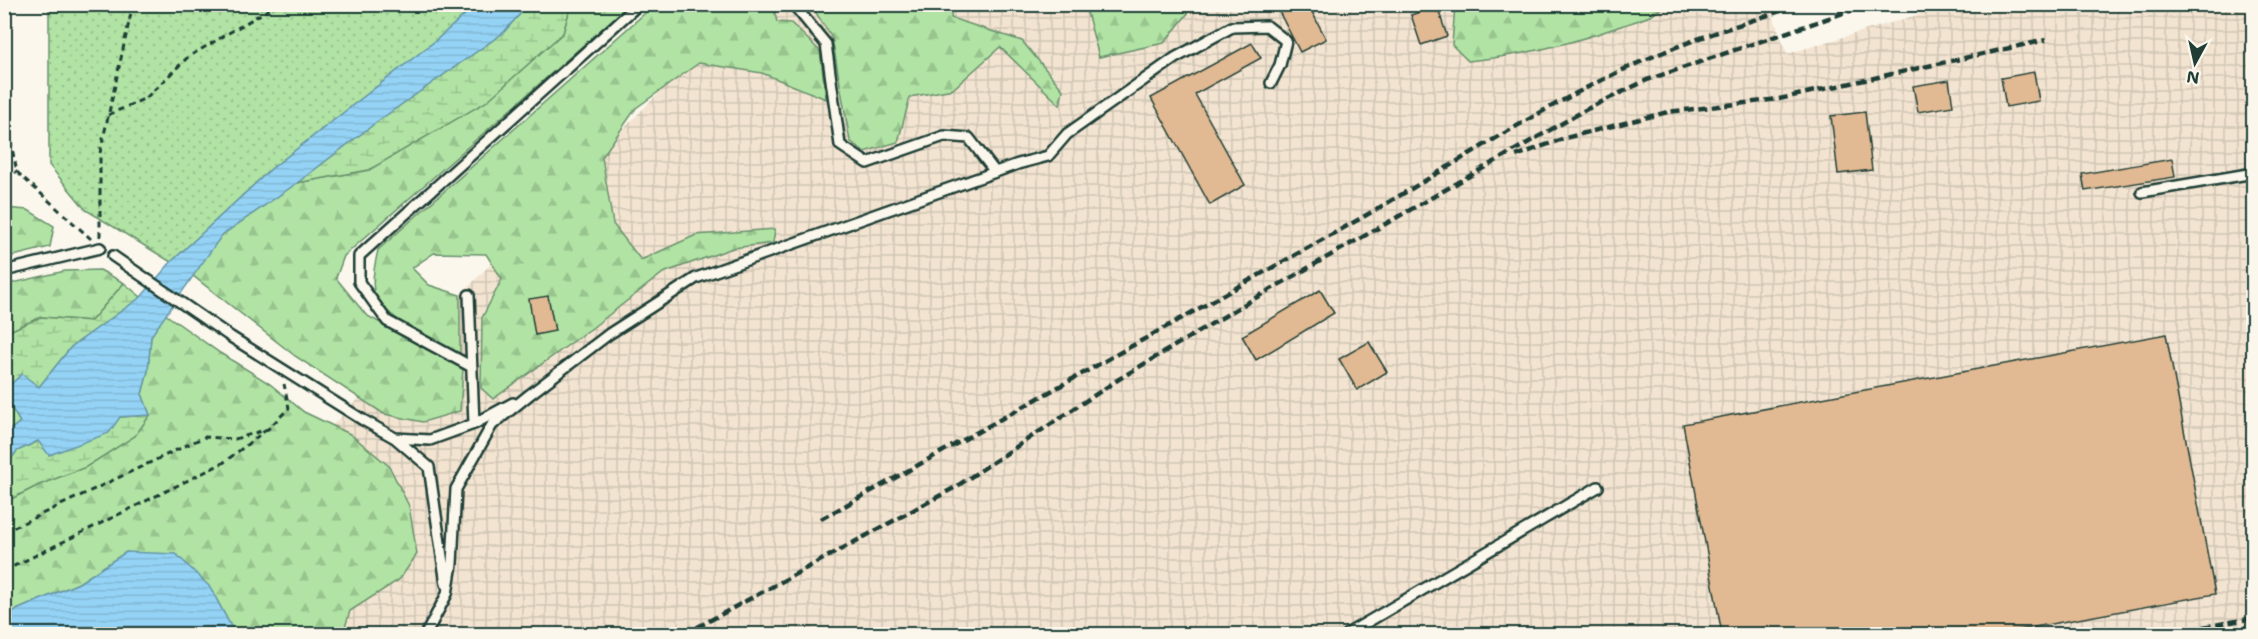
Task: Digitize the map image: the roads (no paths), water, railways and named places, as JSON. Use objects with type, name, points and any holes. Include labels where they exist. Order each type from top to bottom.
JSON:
[{"type":"lane","points":[[472,367],[387,321],[359,282],[359,256],[639,4]]},
{"type":"lane","points":[[794,4],[826,44],[840,146],[867,163],[944,136],[969,138],[995,172]]},
{"type":"lane","points":[[426,634],[447,594],[452,564],[456,489],[492,425],[609,334],[696,278],[995,172],[1048,156],[1067,134],[1175,58],[1232,27],[1267,26],[1286,41],[1280,64],[1271,82]]},
{"type":"lane","points":[[2142,192],[2253,173]]},
{"type":"lane","points":[[4,271],[100,248]]},
{"type":"lane","points":[[113,256],[279,368],[395,438],[429,467],[440,531],[447,594]]},
{"type":"lane","points":[[469,296],[474,424]]},
{"type":"lane","points":[[395,438],[430,440],[474,424],[529,395]]},
{"type":"lane","points":[[1347,634],[1598,487]]},
{"type":"water","points":[[476,5],[528,5],[503,33],[222,235],[151,336],[148,371],[142,394],[150,415],[120,417],[109,433],[49,455],[38,441],[17,451],[5,467],[5,434],[20,422],[7,400],[10,385],[22,374],[39,387],[71,347],[141,297],[171,262],[271,169],[434,42]]},
{"type":"water","points":[[126,552],[176,554],[210,587],[235,634],[5,634],[5,615],[79,583]]},
{"type":"railway","points":[[821,519],[1347,226],[1491,141],[1600,81],[1658,54],[1801,4]]},
{"type":"railway","points":[[685,634],[954,488],[1119,379],[1238,308],[1587,109],[1647,80],[1870,4]]},
{"type":"railway","points":[[1516,156],[1565,138],[1668,112],[1779,99],[2046,40]]},
{"type":"railway","points":[[2163,634],[2254,618]]}]
